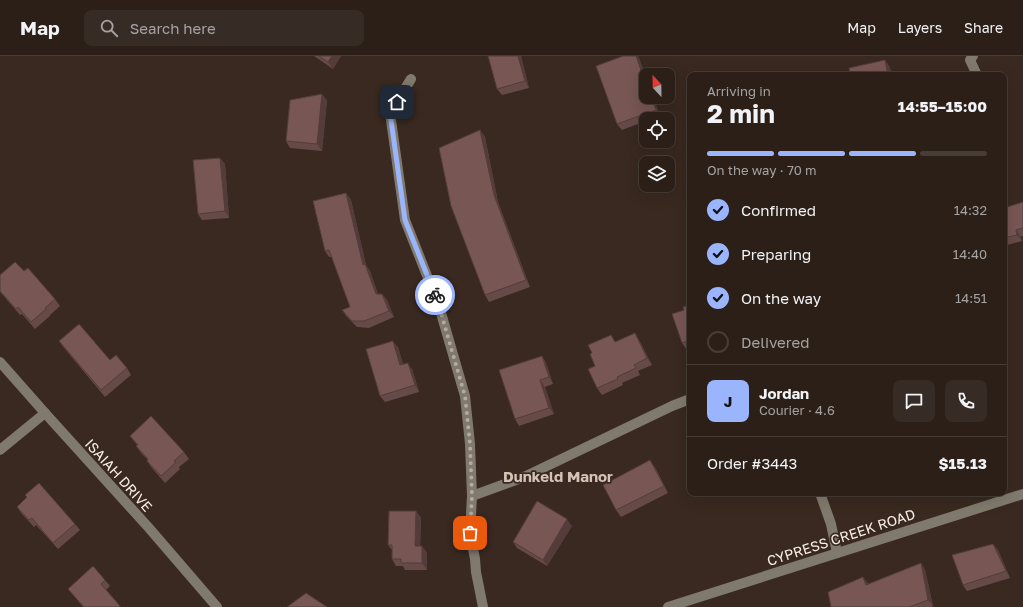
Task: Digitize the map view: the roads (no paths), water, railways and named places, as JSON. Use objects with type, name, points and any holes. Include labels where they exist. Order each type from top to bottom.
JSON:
[{"type":"street","points":[[973,56],[970,60],[976,72]]},
{"type":"street","points":[[411,79],[390,113],[405,220],[439,306],[465,396],[470,444],[472,496],[470,533],[476,560],[476,572],[483,607]]},
{"type":"street","name":"ISAIAH DRIVE","points":[[0,362],[149,528],[217,607]]},
{"type":"street","points":[[472,496],[524,477],[687,400]]},
{"type":"street","points":[[0,450],[45,413]]},
{"type":"street","name":"CYPRESS CREEK ROAD","points":[[668,607],[690,604],[837,553],[1023,494]]},
{"type":"street","points":[[821,496],[831,524],[837,553]]},
{"type":"district","name":"Dunkeld Manor","points":[[558,476]]}]
